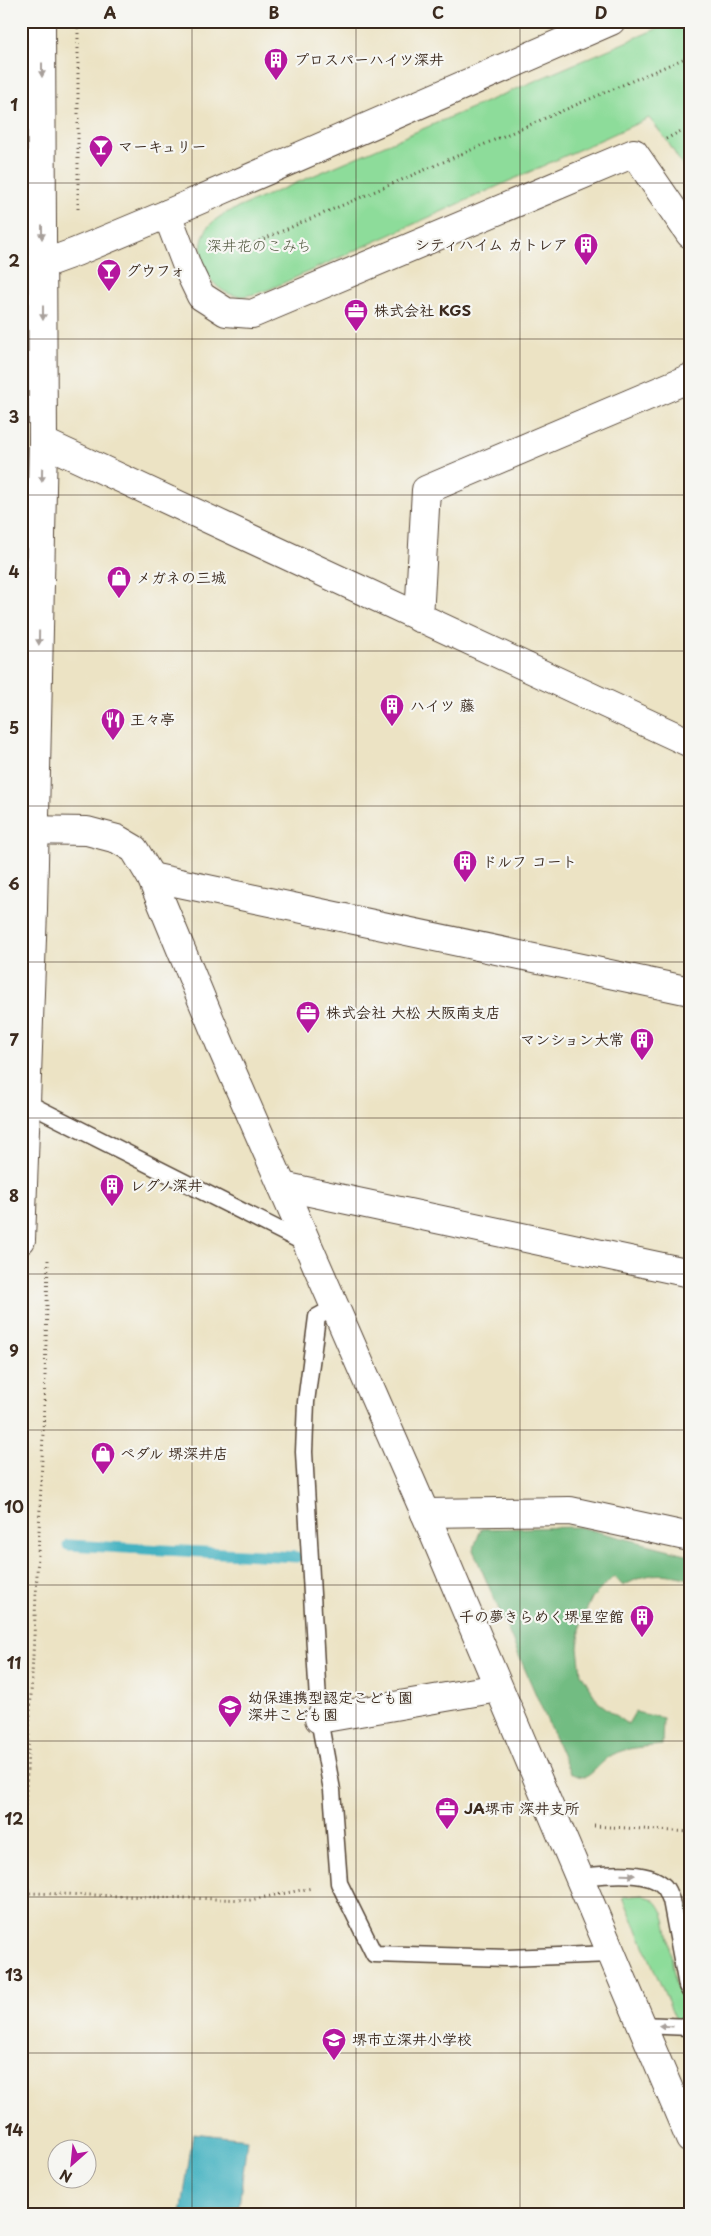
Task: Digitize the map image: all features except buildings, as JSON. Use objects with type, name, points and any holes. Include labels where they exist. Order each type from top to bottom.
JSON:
[{"type":"street","points":[[21,1240],[25,1102],[28,830],[43,442],[41,21]]},
{"type":"street","points":[[43,264],[167,214],[608,22]]},
{"type":"street","points":[[167,214],[201,296],[226,312],[252,314],[634,153],[690,234]]},
{"type":"street","points":[[419,618],[426,490],[690,378]]},
{"type":"street","points":[[43,442],[690,743]]},
{"type":"street","points":[[28,830],[87,831],[117,839],[134,849],[151,878],[223,1051],[425,1513],[690,2139]]},
{"type":"street","points":[[151,878],[690,991]]},
{"type":"street","points":[[282,1186],[690,1274]]},
{"type":"street","points":[[425,1513],[570,1511],[690,1537]]},
{"type":"street","points":[[319,1718],[498,1688]]},
{"type":"lane","points":[[25,1102],[307,1244]]},
{"type":"lane","points":[[335,1307],[317,1317],[306,1402],[304,1452],[319,1718],[332,1790],[340,1883],[374,1954],[507,1958],[611,1954]]},
{"type":"lane","points":[[579,1877],[635,1876],[654,1879],[666,1888],[671,1900],[687,1986],[690,1991]]},
{"type":"lane","points":[[642,2025],[690,2027]]},
{"type":"path","points":[[78,21],[78,183]]},
{"type":"path","points":[[210,247],[252,244],[690,56]]},
{"type":"path","points":[[666,139],[681,131]]},
{"type":"path","points":[[48,1252],[45,1407],[38,1584],[22,1862],[28,1892],[250,1900],[340,1883]]},
{"type":"path","points":[[586,1825],[690,1832]]},
{"type":"green space","name":"深井花のこみち","points":[[675,21],[690,21],[690,178],[666,139],[649,118],[270,289],[240,296],[229,294],[211,280],[202,260],[201,248],[203,237],[208,227],[226,213]]},
{"type":"green space","points":[[579,1527],[690,1555],[690,1579],[663,1574],[640,1578],[623,1586],[614,1576],[592,1598],[581,1622],[578,1648],[581,1673],[598,1702],[628,1724],[635,1712],[663,1718],[662,1745],[618,1752],[585,1777],[570,1773],[473,1550],[481,1529]]},
{"type":"green space","points":[[642,1895],[653,1899],[660,1908],[665,1920],[677,1985],[682,2000],[690,2012],[690,2019],[676,2020],[623,1897]]},
{"type":"green space","points":[[684,1903],[690,1907],[690,1948],[681,1909]]},
{"type":"water","points":[[193,2133],[247,2139],[238,2215],[181,2215]]},
{"type":"waterway","points":[[68,1545],[297,1557]]},
{"type":"place","name":"プロスパーハイツ深井","points":[[276,81]]},
{"type":"place","name":"マーキュリー","points":[[101,168]]},
{"type":"place","name":"シティハイム カトレア","points":[[586,266]]},
{"type":"place","name":"グウフォ","points":[[109,292]]},
{"type":"place","name":"株式会社 KGS","points":[[356,332]]},
{"type":"place","name":"メガネの三城","points":[[119,599]]},
{"type":"place","name":"ハイツ 藤","points":[[392,727]]},
{"type":"place","name":"王々亭","points":[[113,741]]},
{"type":"place","name":"ドルフ コート","points":[[465,883]]},
{"type":"place","name":"株式会社 大松 大阪南支店","points":[[308,1034]]},
{"type":"place","name":"マンション大常","points":[[642,1061]]},
{"type":"place","name":"レグノ深井","points":[[112,1207]]},
{"type":"place","name":"ペダル 堺深井店","points":[[103,1475]]},
{"type":"place","name":"千の夢きらめく堺星空館","points":[[642,1638]]},
{"type":"place","name":"幼保連携型認定こども園 深井こども園","points":[[230,1728]]},
{"type":"place","name":"JA堺市 深井支所","points":[[447,1830]]},
{"type":"place","name":"堺市立深井小学校","points":[[334,2061]]}]
